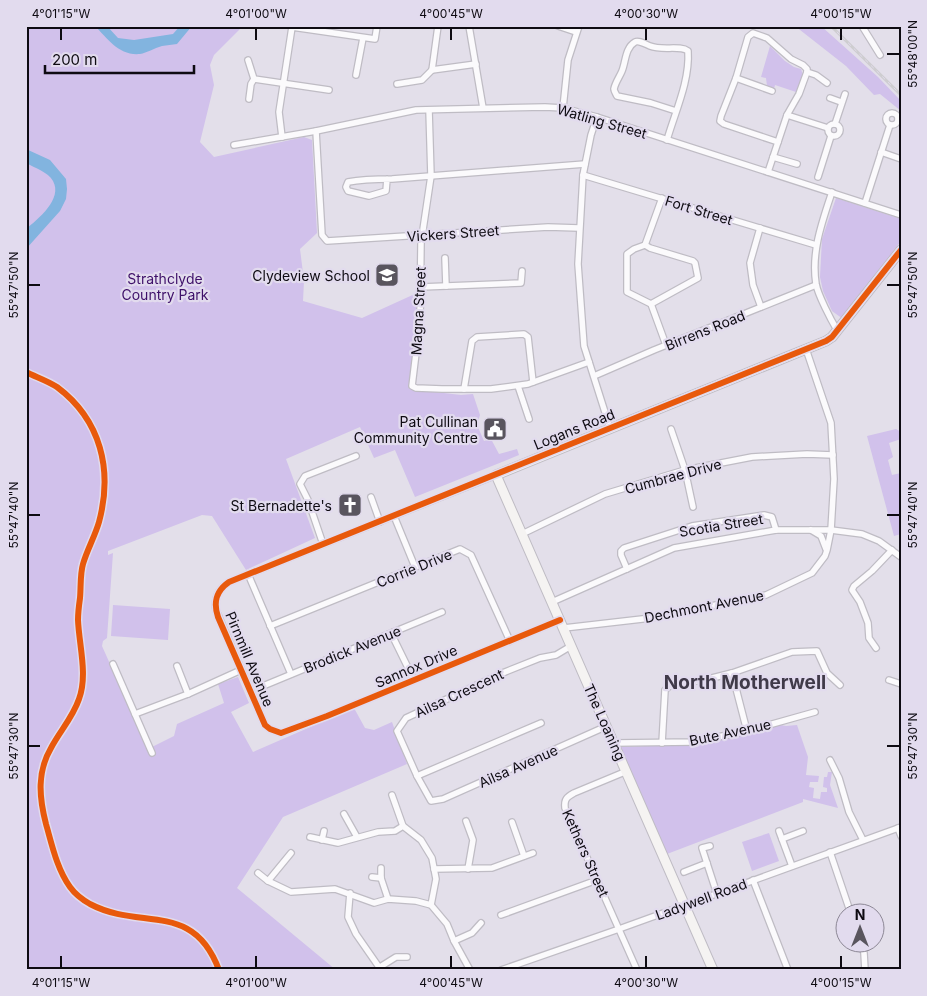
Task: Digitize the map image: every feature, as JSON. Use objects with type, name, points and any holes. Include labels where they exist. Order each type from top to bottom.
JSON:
[{"type":"street","points":[[282,137],[279,112],[290,27],[334,30],[363,38],[375,39],[377,26]]},
{"type":"street","points":[[397,84],[422,80],[432,70],[438,26]]},
{"type":"street","points":[[469,26],[484,108]]},
{"type":"street","points":[[558,26],[578,29],[568,60],[563,108]]},
{"type":"street","points":[[862,26],[880,55]]},
{"type":"street","points":[[768,172],[778,142],[787,115],[799,94],[807,69],[791,59],[767,38],[753,33],[748,37],[736,78],[720,120],[724,124],[778,142]]},
{"type":"street","points":[[356,75],[363,38]]},
{"type":"street","points":[[667,140],[676,111],[686,75],[688,52],[682,48],[664,49],[639,41],[635,42],[625,57],[622,72],[614,89],[616,96],[651,103],[676,111]]},
{"type":"street","points":[[248,60],[254,79],[249,99]]},
{"type":"street","points":[[432,70],[476,64]]},
{"type":"street","points":[[807,72],[816,75],[827,83]]},
{"type":"street","points":[[736,78],[772,91]]},
{"type":"street","points":[[254,79],[329,90]]},
{"type":"street","points":[[762,88],[764,80]]},
{"type":"street","points":[[243,85],[251,86]]},
{"type":"street","points":[[835,124],[845,94]]},
{"type":"street","points":[[830,98],[842,102]]},
{"type":"street","name":"Watling Street","points":[[234,145],[316,131],[400,113],[527,106],[563,108],[597,117],[901,215]]},
{"type":"street","name":"Magna Street","points":[[429,110],[431,176],[422,236],[420,320],[412,386],[416,388],[464,389]]},
{"type":"street","points":[[787,115],[828,128]]},
{"type":"street","points":[[597,117],[591,134],[583,175],[578,264],[584,346],[610,428]]},
{"type":"street","points":[[828,128],[831,124],[835,124]]},
{"type":"street","points":[[832,136],[836,136],[840,132],[835,124]]},
{"type":"street","points":[[865,203],[890,125]]},
{"type":"street","points":[[828,128],[828,132],[832,136]]},
{"type":"street","name":"Vickers Street","points":[[316,131],[322,235],[327,241],[548,227],[579,228]]},
{"type":"street","points":[[818,177],[832,136]]},
{"type":"street","points":[[881,152],[901,158]]},
{"type":"street","points":[[773,157],[797,164]]},
{"type":"street","points":[[387,179],[386,191],[369,196],[348,191],[346,187],[348,182],[387,179],[431,176],[585,164]]},
{"type":"street","name":"Fort Street","points":[[583,175],[816,245]]},
{"type":"street","points":[[832,192],[816,245],[816,285],[837,330]]},
{"type":"street","points":[[645,245],[662,198]]},
{"type":"street","points":[[760,228],[750,263],[753,285],[761,307]]},
{"type":"street","points":[[645,245],[627,254],[627,292],[651,304],[666,345]]},
{"type":"street","points":[[645,245],[695,262],[698,278],[651,304]]},
{"type":"street","name":"Logans Road","points":[[223,587],[229,582],[248,574],[826,341],[897,262],[901,250]]},
{"type":"street","points":[[445,258],[446,286]]},
{"type":"street","points":[[421,287],[521,283],[522,271]]},
{"type":"street","name":"Birrens Road","points":[[594,376],[816,285]]},
{"type":"street","points":[[533,382],[528,337],[524,334],[478,337],[472,341],[464,389],[518,386],[533,382],[589,362]]},
{"type":"street","name":"Dechmont Avenue","points":[[562,624],[651,618],[766,595],[812,574],[827,550],[831,530],[834,479],[831,423],[806,349]]},
{"type":"street","points":[[26,372],[55,386],[81,412],[96,435],[102,450],[105,473],[104,497],[98,522],[82,566],[78,618],[83,677],[80,698],[70,720],[51,748],[42,767],[40,781],[40,797],[61,873],[71,889],[83,900],[100,910],[170,922],[190,929],[201,938],[214,958],[218,970]]},
{"type":"street","points":[[518,386],[529,419]]},
{"type":"street","points":[[671,429],[685,470],[693,507]]},
{"type":"street","name":"Cumbrae Drive","points":[[522,534],[605,494],[685,470],[752,457],[807,454],[833,455]]},
{"type":"street","points":[[323,544],[300,484],[301,480],[305,476],[356,456]]},
{"type":"street","name":"The Loaning","points":[[496,474],[713,970]]},
{"type":"street","points":[[371,497],[380,522]]},
{"type":"street","name":"Scotia Street","points":[[627,569],[621,555],[621,551],[624,548],[692,526],[764,515],[772,517],[776,530]]},
{"type":"street","points":[[394,516],[415,567]]},
{"type":"street","points":[[809,529],[821,536],[827,550]]},
{"type":"street","name":"Scotia Street","points":[[552,602],[674,548],[776,530],[831,530],[862,534],[879,541],[901,557]]},
{"type":"street","name":"Corrie Drive","points":[[270,626],[460,550],[472,556],[510,641]]},
{"type":"street","points":[[876,648],[869,638],[868,623],[860,602],[852,590],[892,550]]},
{"type":"street","points":[[248,574],[291,674]]},
{"type":"street","name":"Pirnmill Avenue","points":[[223,587],[217,596],[216,610],[265,725],[270,730],[281,734]]},
{"type":"street","name":"Brodick Avenue","points":[[263,686],[442,612]]},
{"type":"street","name":"Sannox Drive","points":[[281,734],[510,641],[562,624]]},
{"type":"street","points":[[391,633],[414,680]]},
{"type":"street","name":"Ailsa Crescent","points":[[429,799],[397,731],[406,718],[505,672],[540,658],[556,655],[572,646]]},
{"type":"street","points":[[662,743],[665,690],[672,684],[704,680],[732,673],[792,652],[817,651],[827,673],[840,686]]},
{"type":"street","points":[[177,666],[188,694]]},
{"type":"street","points":[[113,667],[152,753]]},
{"type":"street","points":[[135,714],[188,694],[241,670]]},
{"type":"street","points":[[732,673],[747,731]]},
{"type":"street","points":[[889,680],[901,684]]},
{"type":"street","name":"Bute Avenue","points":[[614,743],[693,742],[747,731],[815,712]]},
{"type":"street","points":[[417,776],[541,723]]},
{"type":"street","name":"Ailsa Avenue","points":[[429,799],[432,801],[443,799],[607,726]]},
{"type":"street","points":[[830,760],[839,778],[849,812],[863,840]]},
{"type":"street","name":"Kethers Street","points":[[627,771],[574,793],[567,797],[564,802],[637,970]]},
{"type":"street","points":[[392,795],[403,826],[421,840],[432,858],[436,879],[431,905]]},
{"type":"street","points":[[344,814],[357,837]]},
{"type":"street","points":[[349,823],[357,819]]},
{"type":"street","points":[[466,821],[474,840],[468,869]]},
{"type":"street","points":[[522,825],[513,825],[524,856]]},
{"type":"street","points":[[310,837],[338,843],[378,832],[396,831],[403,826]]},
{"type":"street","points":[[899,827],[901,836]]},
{"type":"street","name":"Ladywell Road","points":[[501,970],[685,906],[899,827]]},
{"type":"street","points":[[322,840],[324,831]]},
{"type":"street","points":[[779,831],[792,866]]},
{"type":"street","points":[[782,839],[803,831]]},
{"type":"street","points":[[465,840],[472,837]]},
{"type":"street","points":[[710,846],[702,848],[717,894]]},
{"type":"street","points":[[830,852],[848,904]]},
{"type":"street","points":[[268,881],[291,853]]},
{"type":"street","points":[[434,869],[492,868],[533,853]]},
{"type":"street","points":[[684,872],[708,863]]},
{"type":"street","points":[[381,868],[381,878],[388,899]]},
{"type":"street","points":[[258,873],[268,881],[291,892],[335,889],[374,903],[388,899],[416,901],[431,905],[447,924],[470,970]]},
{"type":"street","points":[[372,877],[381,878]]},
{"type":"street","points":[[501,915],[597,880]]},
{"type":"street","points":[[753,880],[788,970]]},
{"type":"street","points":[[350,893],[348,917],[356,934],[381,968],[396,957],[407,957]]},
{"type":"street","points":[[454,941],[472,933],[480,923]]},
{"type":"street","points":[[864,954],[865,970]]},
{"type":"green space","name":"Strathclyde Country Park","points":[[26,26],[243,26],[214,55],[210,65],[214,85],[200,142],[214,157],[304,137],[312,140],[317,233],[300,249],[304,281],[303,301],[362,318],[417,293],[418,321],[409,389],[461,395],[473,394],[480,415],[477,425],[484,441],[491,439],[499,454],[517,449],[519,455],[415,497],[395,450],[374,458],[360,427],[286,459],[315,538],[246,570],[212,516],[202,515],[108,551],[108,555],[113,553],[107,638],[103,641],[102,646],[148,749],[174,736],[177,724],[224,703],[218,684],[238,677],[249,703],[231,712],[253,752],[354,708],[365,728],[374,730],[392,722],[407,764],[283,817],[237,888],[336,970],[26,970]]},
{"type":"green space","points":[[795,26],[821,26],[878,77],[901,101],[901,111],[880,94],[874,95],[846,66]]},
{"type":"green space","points":[[770,46],[785,61],[801,69],[803,75],[796,92],[775,85],[774,89],[767,86],[766,78],[761,77]]},
{"type":"green space","points":[[836,198],[901,219],[901,241],[843,319],[832,311],[823,291],[820,277],[822,239]]},
{"type":"green space","points":[[896,429],[901,432],[901,439],[889,443],[893,457],[888,460],[892,475],[901,473],[901,534],[894,536],[867,436]]},
{"type":"green space","points":[[113,605],[170,609],[168,640],[111,636]]},
{"type":"green space","points":[[775,724],[797,725],[808,757],[806,775],[819,776],[818,782],[810,782],[809,787],[814,788],[813,798],[820,799],[821,792],[827,792],[827,788],[823,787],[824,777],[827,777],[828,772],[832,772],[830,785],[838,808],[803,799],[803,802],[667,854],[621,751],[621,747],[672,745],[704,741]]},
{"type":"green space","points":[[769,833],[779,861],[752,871],[742,842]]},
{"type":"water","points":[[95,26],[107,26],[118,38],[134,40],[173,34],[180,26],[192,26],[177,44],[162,46],[145,53],[133,54],[115,46]]},
{"type":"water","points":[[26,149],[50,160],[66,179],[67,189],[66,199],[60,211],[26,249],[26,229],[48,208],[55,195],[55,188],[53,181],[48,175],[26,163]]},
{"type":"railway","points":[[831,26],[901,95]]},
{"type":"cycle path","points":[[560,620],[327,716],[281,733],[265,725],[218,617],[216,602],[218,593],[229,582],[826,341],[832,337],[901,250]]},
{"type":"cycle path","points":[[26,372],[57,387],[72,400],[84,415],[100,447],[105,484],[99,522],[81,572],[78,620],[83,670],[82,690],[73,712],[46,757],[41,775],[42,804],[55,857],[65,880],[85,901],[109,912],[180,925],[195,934],[208,948],[219,970]]},
{"type":"place","name":"Clydeview School","points":[[387,275]]},
{"type":"place","name":"Pat Cullinan Community Centre","points":[[495,429]]},
{"type":"place","name":"St Bernadette's","points":[[350,505]]},
{"type":"district","name":"North Motherwell","points":[[745,682]]}]
